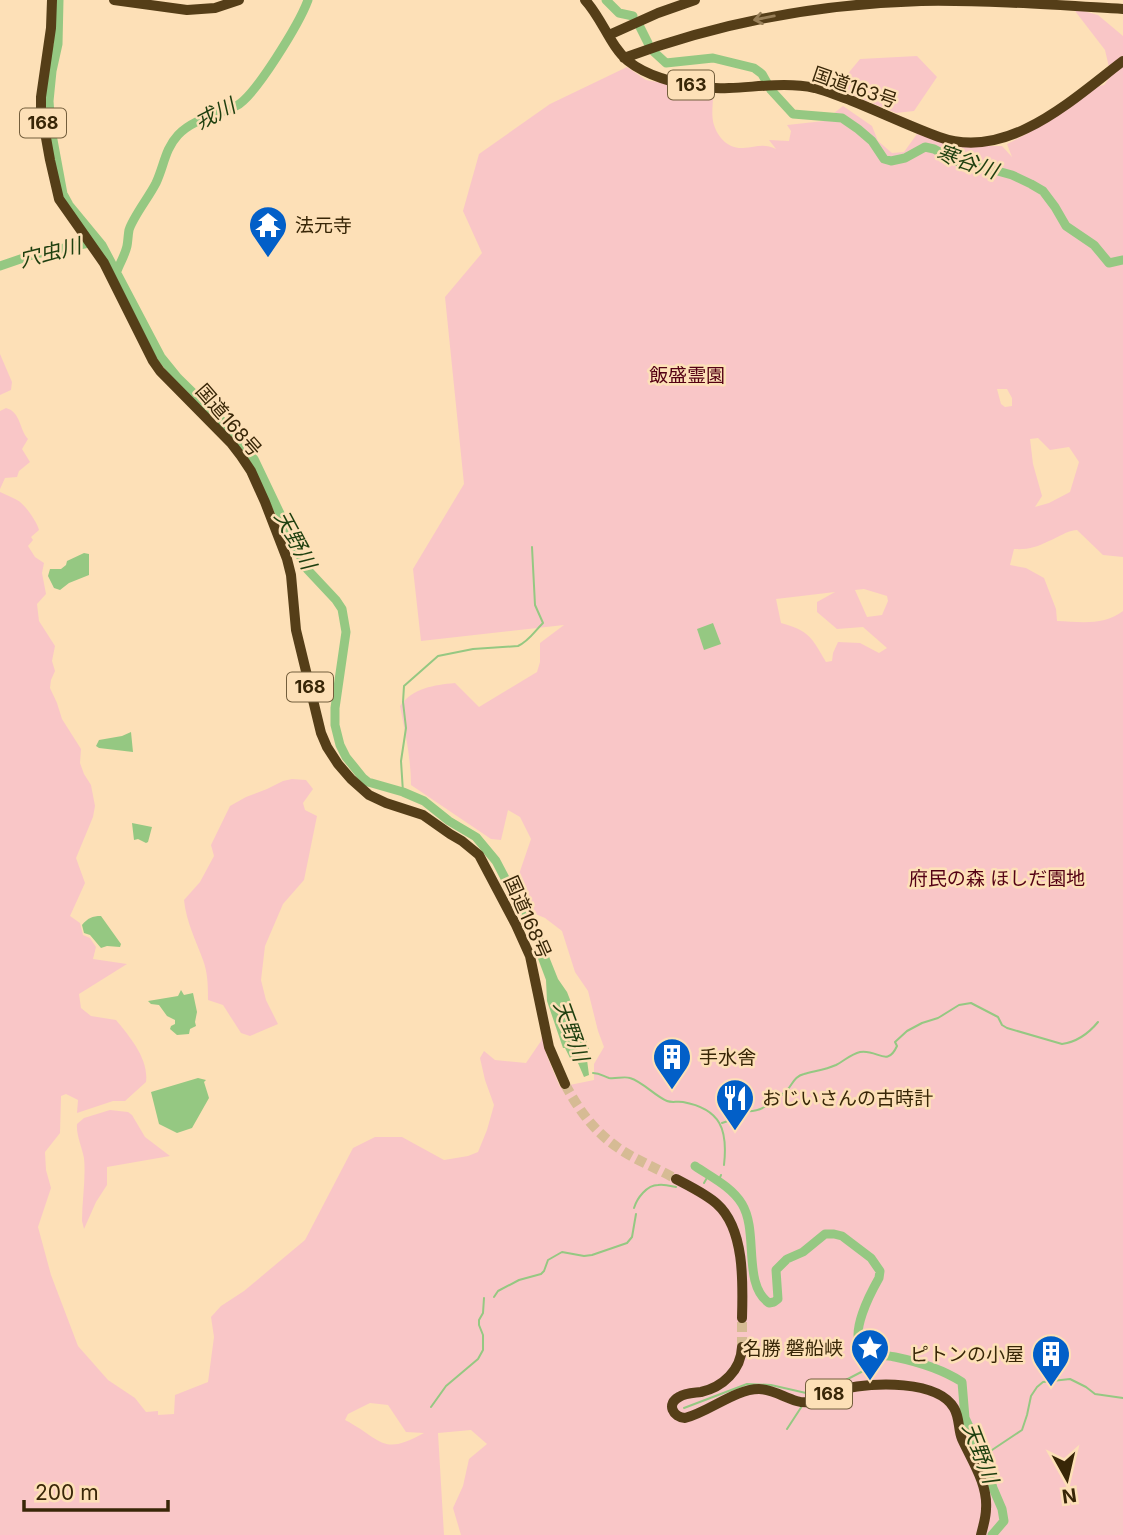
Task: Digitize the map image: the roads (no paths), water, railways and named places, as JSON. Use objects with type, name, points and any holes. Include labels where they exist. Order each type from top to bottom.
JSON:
[{"type":"highway","name":"国道168号","points":[[52,0],[51,28],[41,97],[42,118],[59,199],[104,263],[160,371],[231,443],[251,471],[287,559],[296,630],[321,733],[327,747],[351,779],[369,795],[423,815],[479,855],[530,956],[549,1047],[565,1084]]},
{"type":"highway","points":[[114,0],[187,10],[215,8],[239,0]]},
{"type":"highway","name":"国道163号","points":[[585,0],[594,9],[624,58],[646,73],[687,85],[726,88],[789,85],[816,88],[940,137],[962,142],[1015,134],[1041,122],[1123,61]]},
{"type":"highway","points":[[609,35],[695,0]]},
{"type":"highway","name":"163","points":[[624,58],[710,30],[800,11],[859,5],[923,1],[1123,9]]},
{"type":"highway","points":[[676,1179],[718,1205],[731,1224],[737,1240],[741,1267],[742,1318]]},
{"type":"highway","name":"168","points":[[742,1347],[739,1363],[726,1380],[715,1387],[681,1395],[675,1400],[673,1413],[678,1418],[685,1418],[734,1396],[758,1389],[773,1391],[806,1403],[835,1391],[864,1385],[883,1384],[939,1393],[954,1408],[961,1438],[984,1490],[986,1507],[981,1535]]},
{"type":"water","points":[[84,553],[89,554],[89,575],[60,590],[54,588],[48,576],[50,569],[61,569],[67,561]]},
{"type":"water","points":[[713,623],[721,644],[704,650],[697,629]]},
{"type":"water","points":[[131,732],[133,752],[96,746],[99,740]]},
{"type":"water","points":[[132,823],[152,827],[148,842],[134,840]]},
{"type":"water","points":[[101,916],[121,944],[120,947],[101,948],[90,935],[84,933],[84,923],[90,918]]},
{"type":"water","points":[[544,944],[589,1048],[589,1075],[584,1077],[578,1063],[570,1058],[563,1048],[547,1001],[546,980],[534,948]]},
{"type":"water","points":[[181,990],[184,995],[193,993],[197,1012],[196,1026],[190,1029],[189,1034],[177,1035],[170,1029],[175,1020],[167,1016],[159,1005],[148,1001],[178,996]]},
{"type":"water","points":[[198,1078],[206,1080],[204,1082],[209,1098],[192,1128],[177,1133],[159,1124],[151,1092]]},
{"type":"waterway","name":"天野川","points":[[59,0],[58,44],[49,101],[51,129],[63,194],[102,245],[161,357],[178,378],[233,432],[254,459],[306,568],[342,609],[346,632],[335,725],[346,757],[368,782],[424,801],[449,821],[476,837],[496,861],[539,939],[542,955]]},
{"type":"waterway","name":"戎川","points":[[117,271],[126,249],[131,225],[156,183],[174,140],[191,125],[244,100],[276,58],[308,0]]},
{"type":"waterway","name":"寒谷川","points":[[606,0],[619,13],[633,16]]},
{"type":"waterway","name":"寒谷川","points":[[639,25],[648,43]]},
{"type":"waterway","name":"寒谷川","points":[[654,52],[666,63],[713,58],[754,68],[762,74],[771,90],[793,114],[842,118],[872,141],[884,159],[891,161],[905,158],[925,147],[966,166],[972,164],[1012,175],[1043,191],[1066,226],[1094,245],[1109,263],[1123,260]]},
{"type":"waterway","name":"穴虫川","points":[[0,266],[35,254],[94,242]]},
{"type":"waterway","points":[[403,792],[401,761],[406,728],[404,686],[438,656],[473,649],[518,646],[543,623],[535,605],[532,547]]},
{"type":"waterway","points":[[743,1114],[763,1108],[774,1101],[801,1075],[832,1067],[854,1054],[866,1052],[890,1056],[897,1046],[895,1042],[907,1031],[938,1018],[959,1005],[971,1003],[998,1017],[1007,1028],[1062,1044],[1082,1036],[1098,1022]]},
{"type":"waterway","points":[[593,1073],[609,1078],[630,1078],[667,1101],[683,1102],[706,1110],[714,1116],[723,1132],[724,1165]]},
{"type":"waterway","points":[[722,1123],[737,1118]]},
{"type":"waterway","name":"天野川","points":[[695,1166],[727,1187],[742,1204],[750,1229],[756,1283],[769,1303],[778,1299],[776,1270],[787,1259],[803,1252],[825,1234],[842,1236],[871,1258],[880,1271],[859,1324],[859,1343],[870,1353],[921,1364],[962,1382],[965,1418],[985,1461],[1002,1509],[1004,1521],[992,1535]]},
{"type":"waterway","points":[[718,1182],[721,1175]]},
{"type":"waterway","points":[[704,1183],[708,1176]]},
{"type":"waterway","points":[[634,1208],[640,1196],[650,1187],[676,1187]]},
{"type":"waterway","points":[[494,1297],[498,1291],[519,1280],[541,1274],[548,1260],[562,1252],[592,1255],[627,1243],[632,1237],[636,1214]]},
{"type":"waterway","points":[[431,1407],[446,1386],[478,1359],[483,1350],[479,1320],[483,1313],[484,1298]]},
{"type":"waterway","points":[[817,1395],[867,1369],[880,1355]]},
{"type":"waterway","points":[[983,1456],[1022,1430],[1031,1396],[1043,1382],[1070,1379],[1095,1394],[1123,1398]]},
{"type":"waterway","points":[[684,1408],[747,1384],[771,1385],[806,1393],[821,1388],[827,1390]]},
{"type":"waterway","points":[[787,1429],[802,1406]]},
{"type":"tunnel","points":[[565,1084],[587,1119],[609,1141],[631,1156],[676,1179]]},
{"type":"tunnel","points":[[742,1318],[742,1347]]},
{"type":"place","name":"法元寺","points":[[268,259]]},
{"type":"place","name":"手水舎","points":[[672,1091]]},
{"type":"place","name":"おじいさんの古時計","points":[[735,1132]]},
{"type":"place","name":"名勝 磐船峡","points":[[870,1382]]},
{"type":"place","name":"ピトンの小屋","points":[[1051,1388]]},
{"type":"park label","name":"飯盛霊園","points":[[687,375]]},
{"type":"park label","name":"府民の森 ほしだ園地","points":[[997,878]]}]
